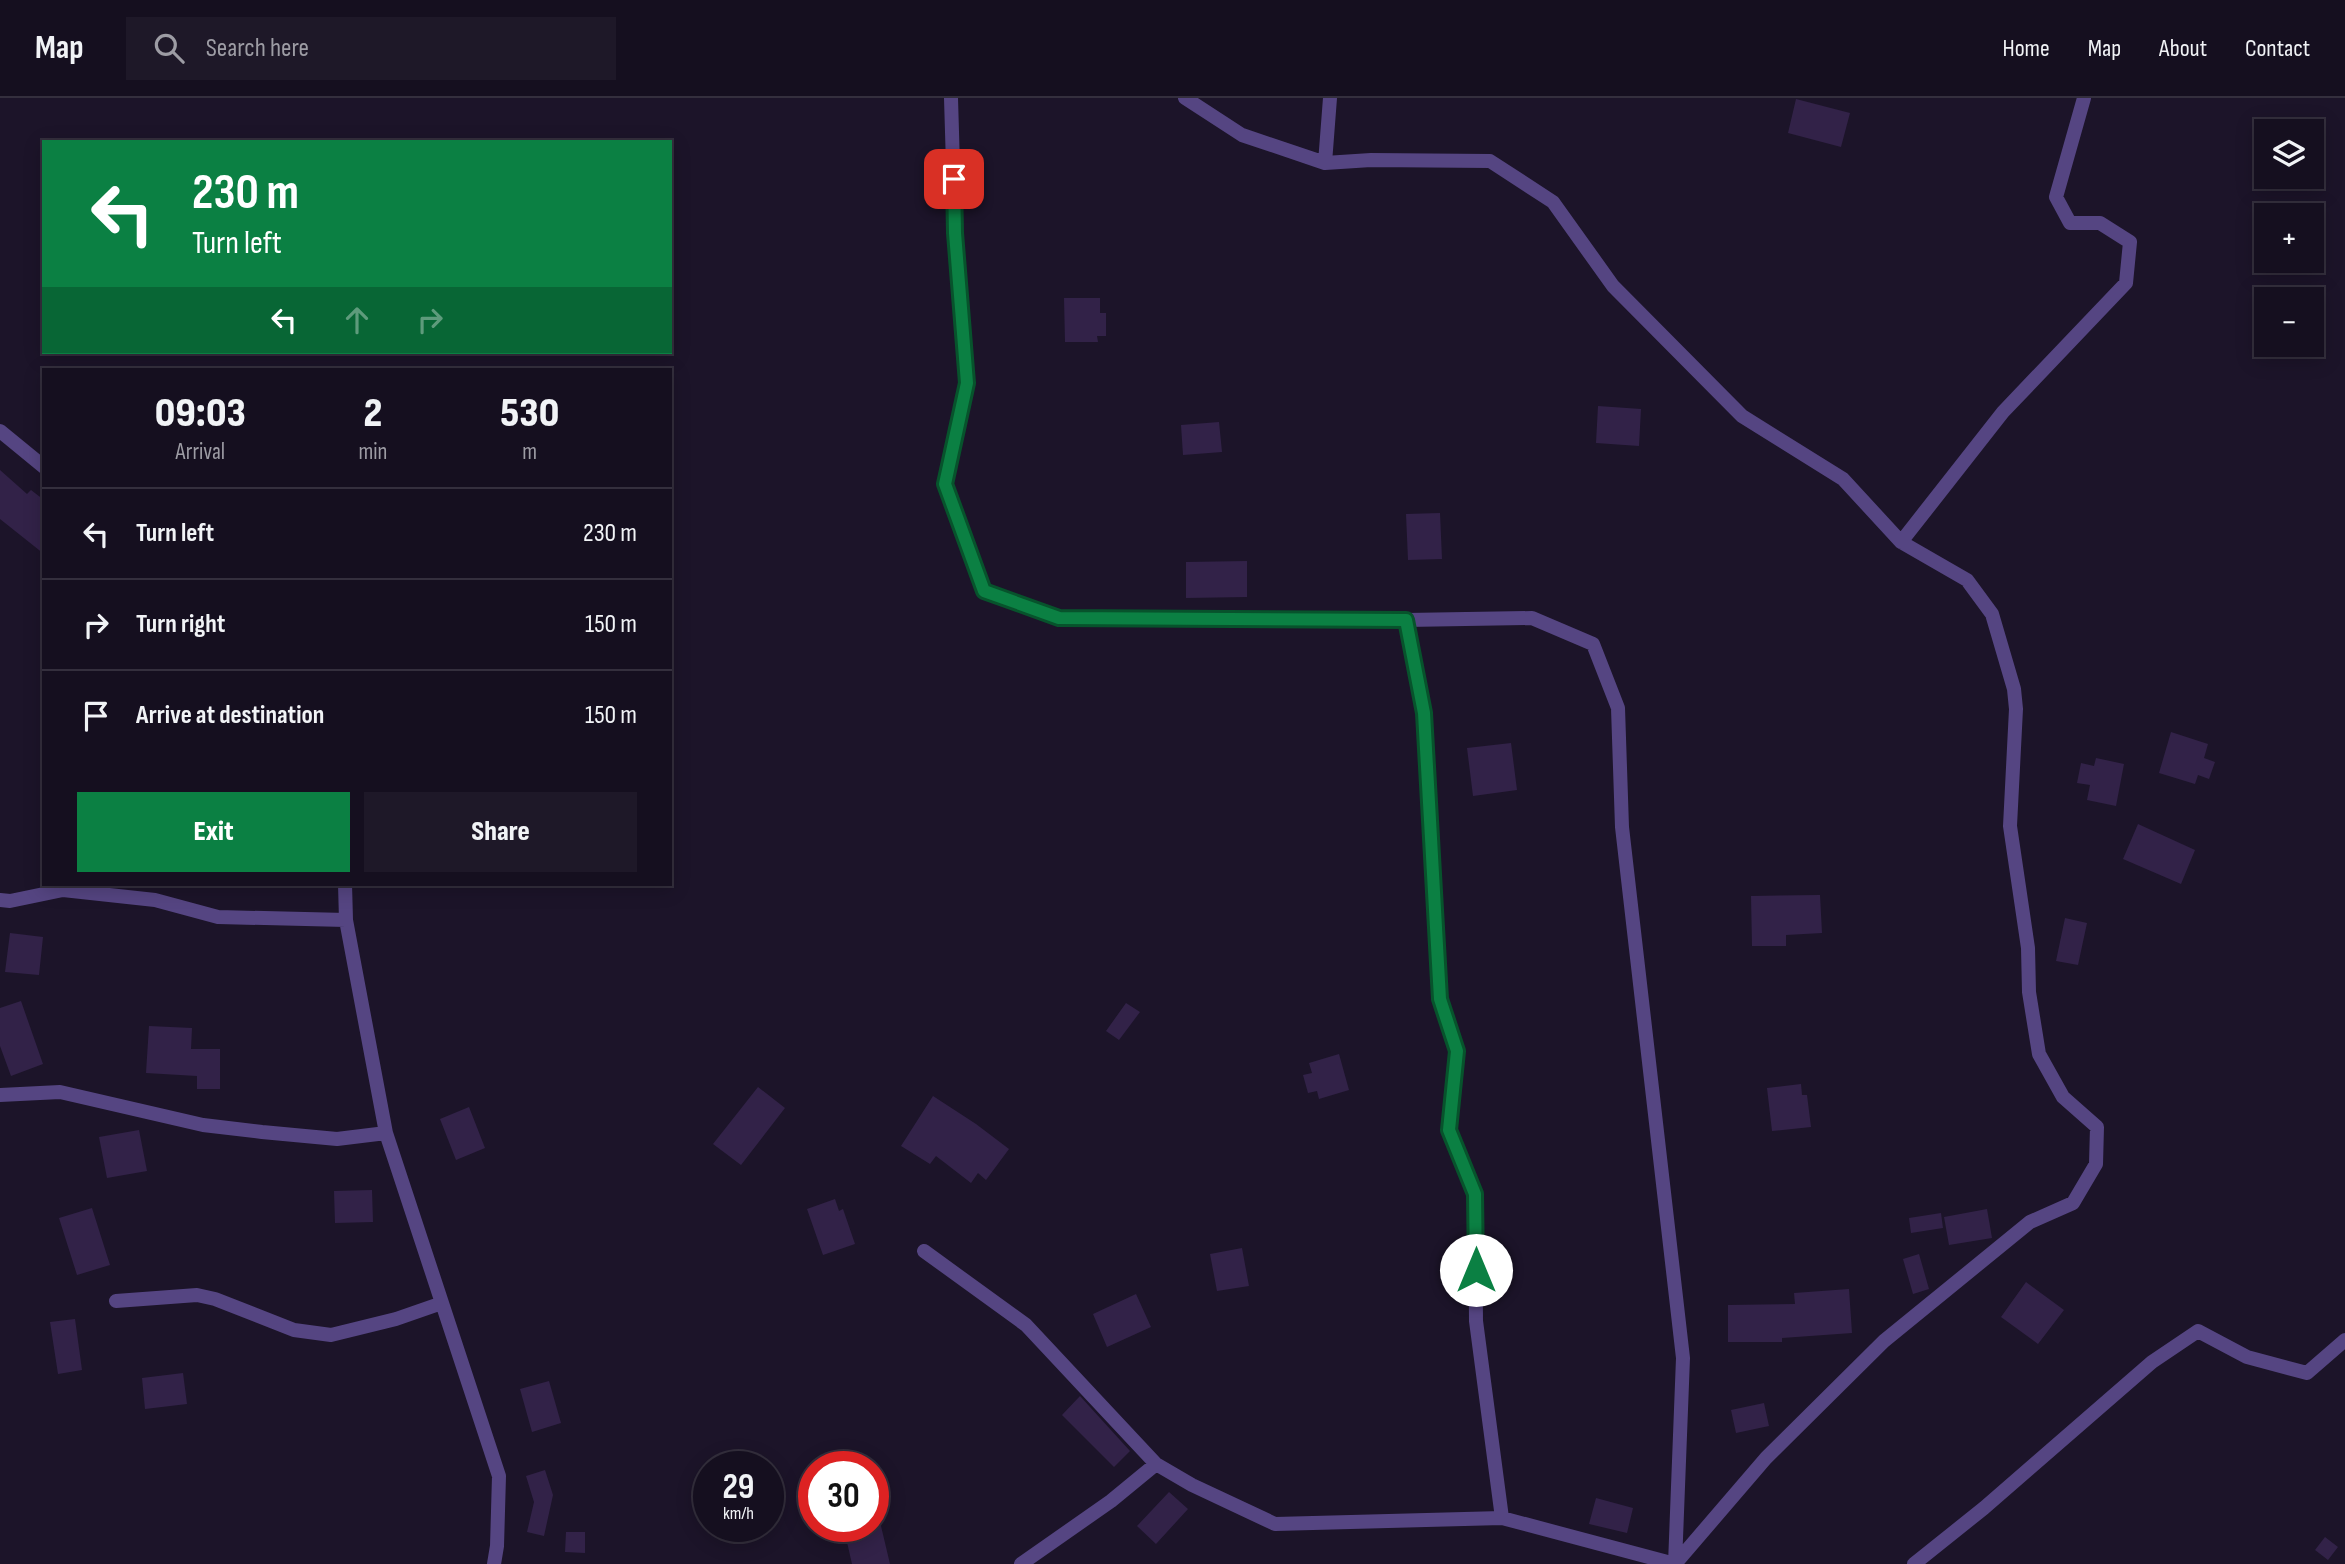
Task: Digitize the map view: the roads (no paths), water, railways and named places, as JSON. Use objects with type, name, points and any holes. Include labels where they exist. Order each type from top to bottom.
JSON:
[{"type":"street","points":[[951,98],[955,233],[967,383],[945,484],[984,591],[1059,618],[1532,618],[1593,644],[1618,708],[1622,827],[1683,1358],[1675,1564]]},
{"type":"street","points":[[1185,98],[1242,135],[1325,163],[1371,160],[1490,161],[1553,202],[1613,286],[1742,416],[1843,479],[1901,542],[1967,580],[1992,614],[2014,689],[2016,709],[2010,826],[2028,948],[2029,992],[2039,1054],[2063,1097],[2097,1127],[2096,1164],[2073,1203],[2030,1222],[1884,1341],[1766,1458],[1675,1564]]},
{"type":"street","points":[[1325,163],[1329,98]]},
{"type":"street","points":[[1901,542],[2003,412],[2126,283],[2130,242],[2100,223],[2070,223],[2056,197],[2084,98]]},
{"type":"street","points":[[0,431],[42,465]]},
{"type":"street","points":[[1406,620],[1424,713],[1440,999],[1457,1051],[1449,1130],[1475,1194],[1476,1321],[1502,1518]]},
{"type":"street","points":[[345,886],[346,920],[386,1133],[499,1476],[494,1564]]},
{"type":"street","points":[[0,900],[10,901],[63,890],[155,900],[218,917],[346,920]]},
{"type":"street","points":[[0,1095],[60,1092],[203,1125],[262,1132],[337,1139],[386,1133]]},
{"type":"street","points":[[924,1251],[1026,1325],[1156,1464],[1192,1485],[1275,1524],[1502,1518],[1675,1564]]},
{"type":"street","points":[[116,1301],[197,1295],[215,1299],[294,1330],[331,1335],[396,1319],[442,1303]]},
{"type":"street","points":[[1914,1564],[1984,1508],[2152,1362],[2198,1331],[2247,1357],[2307,1373],[2345,1340]]},
{"type":"street","points":[[1021,1564],[1111,1501],[1156,1464]]}]
